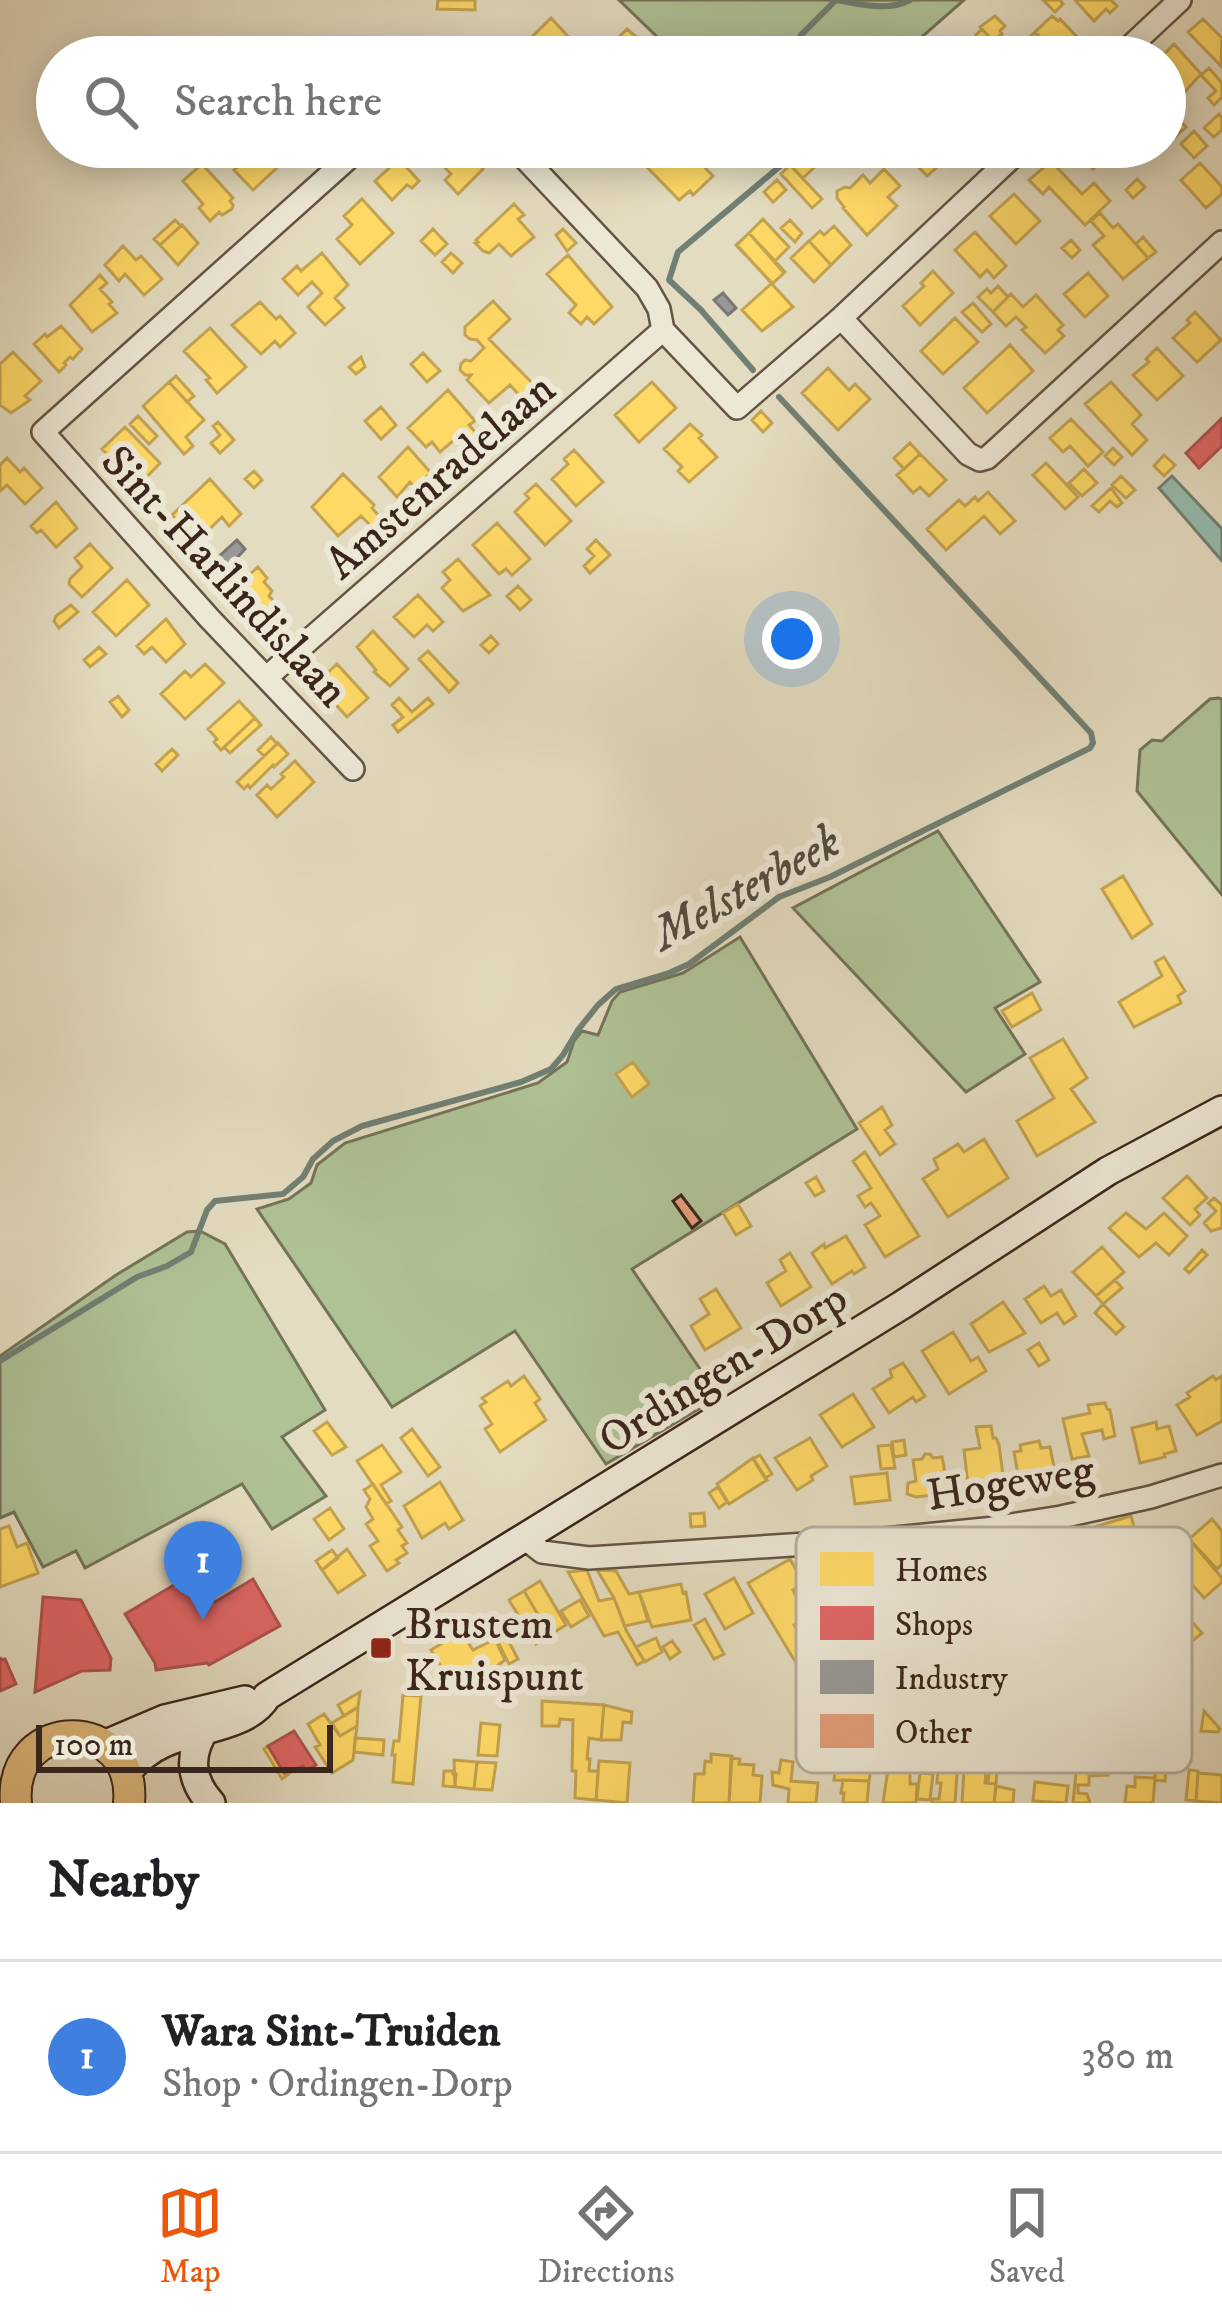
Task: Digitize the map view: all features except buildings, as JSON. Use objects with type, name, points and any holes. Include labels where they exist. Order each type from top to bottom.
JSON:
[{"type":"main road","name":"Ordingen-Dorp","points":[[134,1792],[144,1754],[156,1746],[254,1710],[267,1696],[902,1305],[1108,1171],[1222,1110]]},
{"type":"main road","name":"Ordingen-Dorp","points":[[104,1744],[164,1719],[267,1696]]},
{"type":"main road","points":[[206,1729],[192,1768],[211,1803]]},
{"type":"main road","points":[[11,1786],[32,1752],[53,1738],[79,1736],[104,1744],[120,1761],[134,1792]]},
{"type":"street","points":[[1141,36],[1180,0]]},
{"type":"street","name":"Sint-Harlindislaan","points":[[338,168],[43,432],[210,619],[353,769]]},
{"type":"street","points":[[534,168],[647,288],[659,309],[663,331],[737,408],[1001,168]]},
{"type":"street","points":[[841,318],[968,454],[980,460],[998,449],[1222,242]]},
{"type":"street","name":"Amstenradelaan","points":[[267,677],[663,331]]},
{"type":"street","name":"Hogeweg","points":[[998,1527],[1151,1497],[1222,1475]]},
{"type":"street","name":"Hogeweg","points":[[524,1538],[542,1552],[589,1558],[796,1545]]},
{"type":"shaded area","points":[[619,0],[964,0],[923,36],[656,36]]},
{"type":"shaded area","points":[[1172,476],[1222,529],[1222,561],[1159,488]]},
{"type":"shaded area","points":[[1210,699],[1222,699],[1222,895],[1137,791],[1140,750],[1152,740],[1162,741]]},
{"type":"shaded area","points":[[938,831],[1040,982],[995,1008],[1025,1054],[966,1092],[793,908]]},
{"type":"shaded area","points":[[740,937],[857,1129],[632,1269],[719,1397],[606,1464],[515,1331],[392,1407],[257,1209],[289,1199],[311,1183],[317,1165],[345,1143],[538,1083],[567,1062],[582,1031],[598,1035],[620,992],[683,973]]},
{"type":"shaded area","points":[[200,1231],[225,1244],[325,1410],[282,1437],[326,1496],[272,1529],[242,1484],[85,1568],[76,1551],[43,1567],[14,1512],[0,1518],[0,1356],[116,1275],[187,1232]]},
{"type":"waterway","points":[[836,0],[883,6],[910,0]]},
{"type":"waterway","name":"Melsterbeek","points":[[801,36],[836,0]]},
{"type":"waterway","name":"Melsterbeek","points":[[753,370],[669,280],[678,252],[778,168]]},
{"type":"waterway","name":"Melsterbeek","points":[[0,1361],[137,1277],[191,1252],[215,1201],[283,1194],[333,1141],[362,1126],[521,1082],[551,1069],[598,1005],[616,989],[689,964],[779,897],[830,877],[1090,748],[1091,733],[779,397]]},
{"type":"place","name":"Wara Sint-Truiden","points":[[203,1620]]},
{"type":"place","name":"Brustem Kruispunt","points":[[381,1648]]}]
